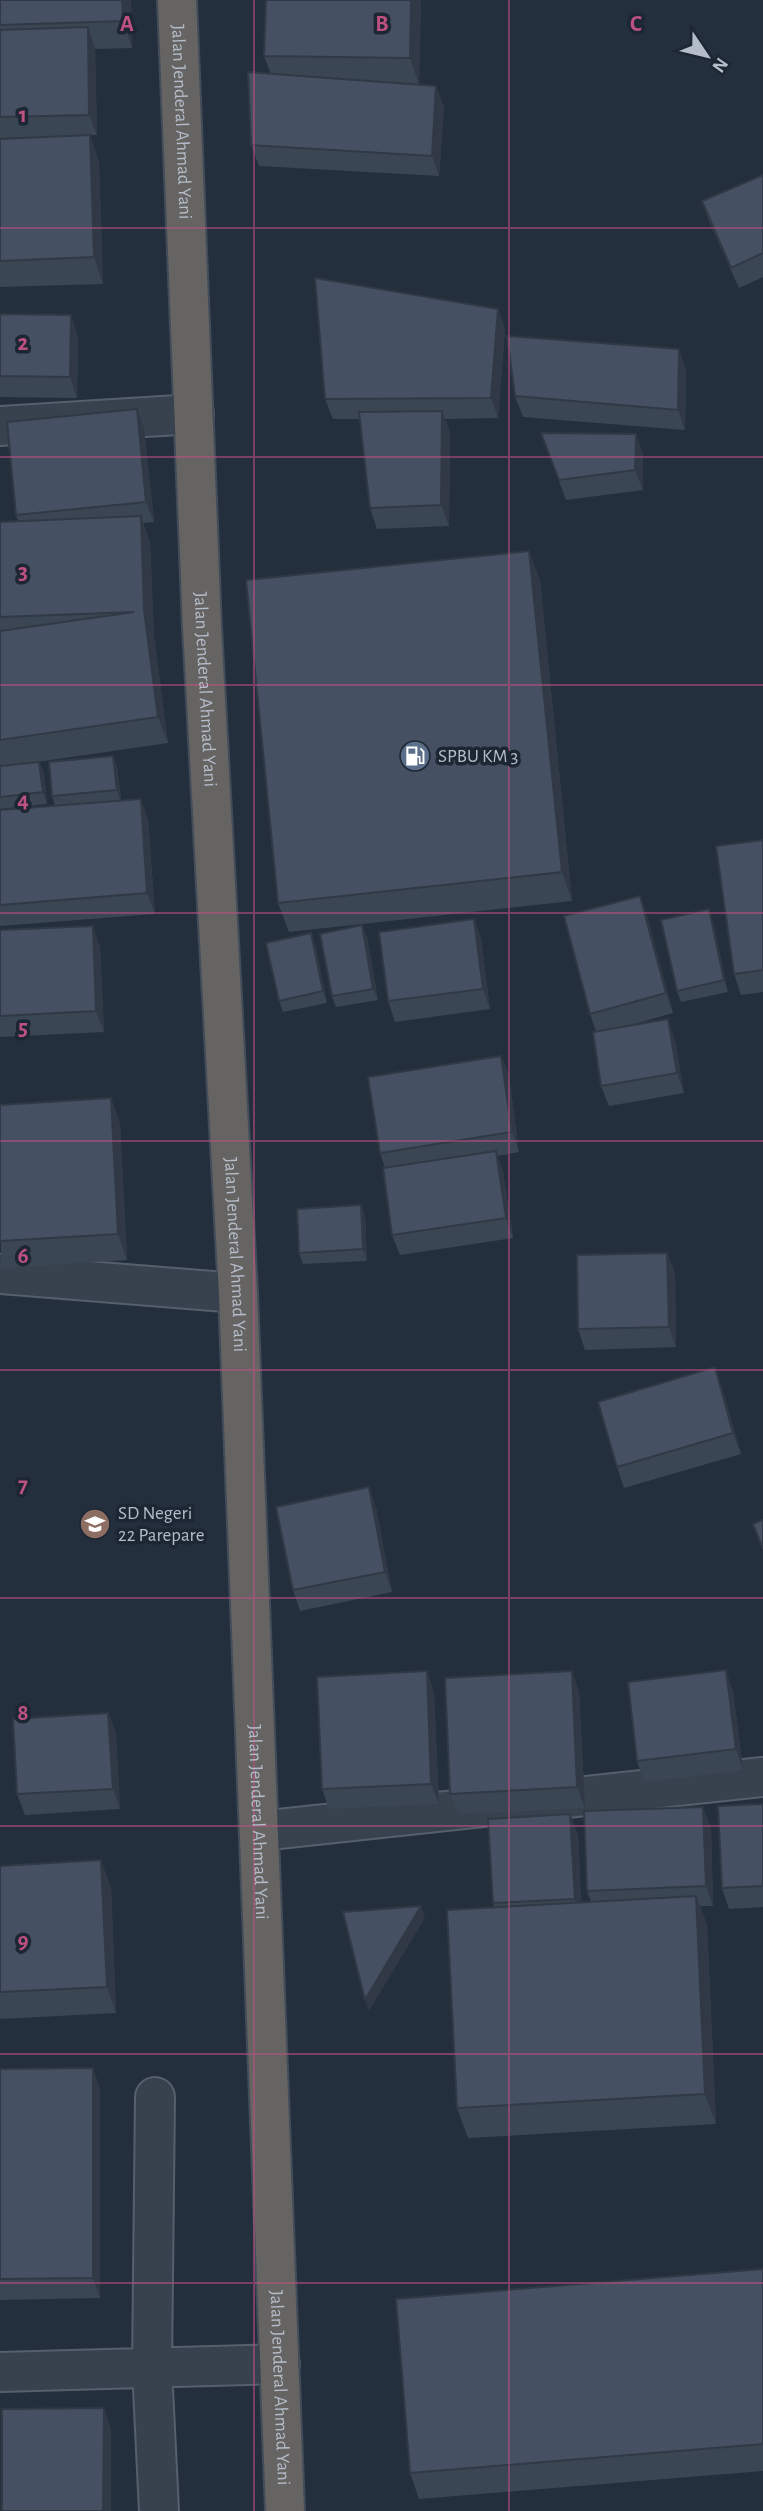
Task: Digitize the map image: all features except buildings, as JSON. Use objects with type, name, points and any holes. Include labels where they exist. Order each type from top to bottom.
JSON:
[{"type":"highway","name":"Jalan Jenderal Ahmad Yani","points":[[177,0],[213,857],[238,1293],[285,2511]]},
{"type":"street","points":[[0,426],[194,414]]},
{"type":"street","points":[[0,1274],[238,1293]]},
{"type":"street","points":[[260,1831],[763,1777]]},
{"type":"street","points":[[155,2097],[152,2368],[159,2511]]},
{"type":"street","points":[[0,2372],[280,2364]]},
{"type":"place","name":"SPBU KM 3","points":[[415,756]]},
{"type":"place","name":"SD Negeri 22 Parepare","points":[[95,1524]]}]
